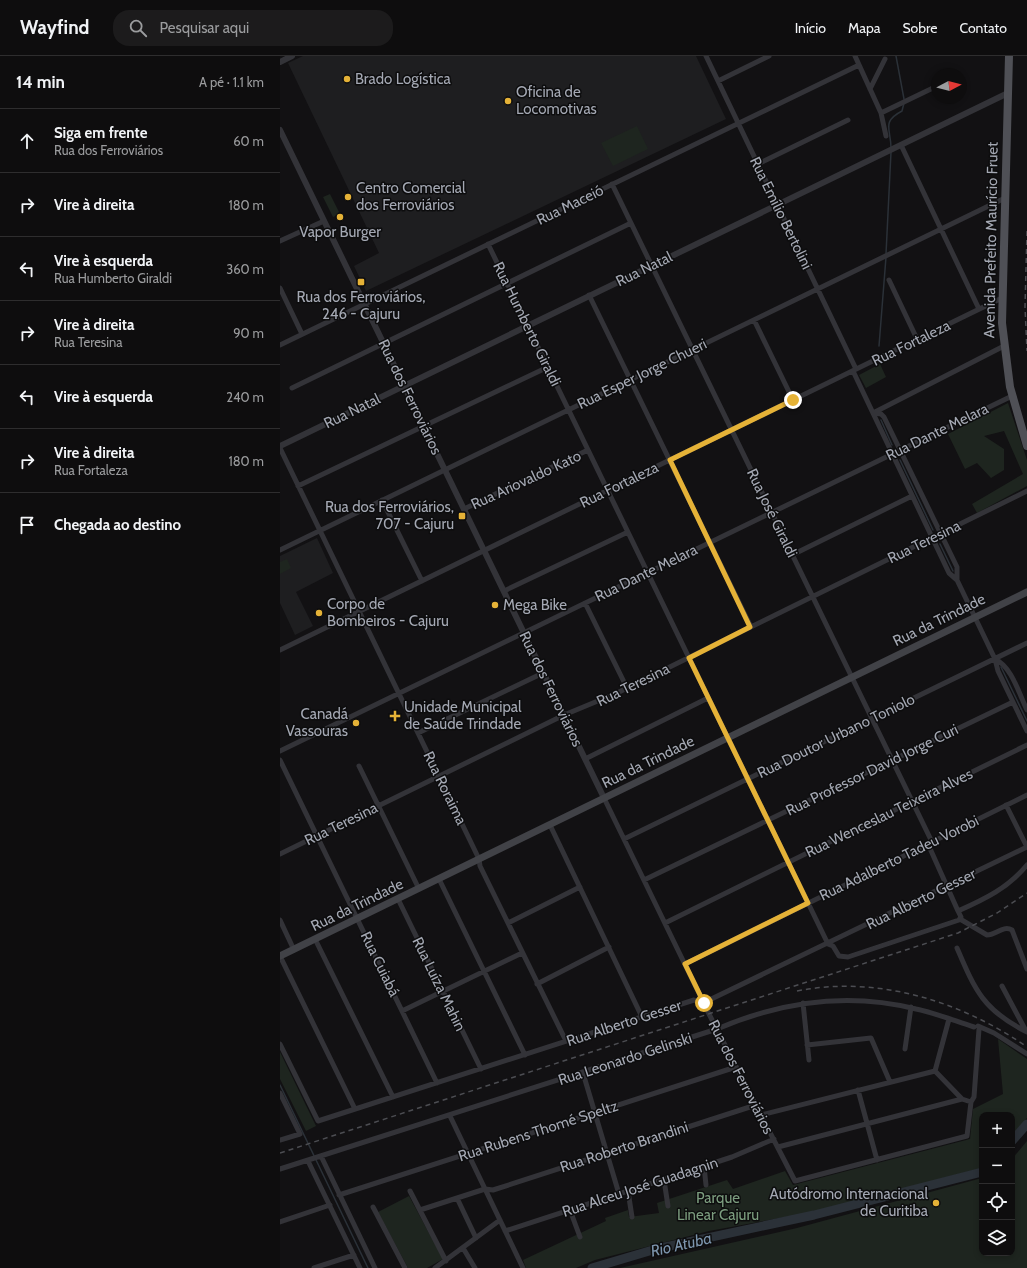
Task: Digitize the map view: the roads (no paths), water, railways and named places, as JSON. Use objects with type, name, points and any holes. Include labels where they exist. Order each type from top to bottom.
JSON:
[{"type":"main road","name":"Avenida Prefeito Maurício Fruet","points":[[1009,56],[1002,298],[1004,346],[1012,396],[1027,446]]},
{"type":"main road","name":"Rua da Trindade","points":[[280,956],[1027,592]]},
{"type":"street","points":[[281,61],[292,56]]},
{"type":"street","name":"Rua Emílio Bertolini","points":[[706,56],[818,289],[892,454],[949,573],[957,580],[995,659],[998,671],[1027,731]]},
{"type":"street","points":[[718,81],[769,56]]},
{"type":"street","points":[[855,56],[881,113],[886,136]]},
{"type":"street","points":[[870,88],[885,59]]},
{"type":"street","name":"Rua Maceió","points":[[280,345],[859,65]]},
{"type":"street","points":[[881,113],[931,90]]},
{"type":"street","name":"Rua Natal","points":[[280,447],[589,295],[1008,93]]},
{"type":"street","points":[[758,164],[848,120]]},
{"type":"street","name":"Rua dos Ferroviários","points":[[280,130],[282,139],[324,221],[717,1030],[795,1181],[877,1160]]},
{"type":"street","points":[[899,146],[979,309]]},
{"type":"street","name":"Rua José Giraldi","points":[[612,184],[912,802],[960,919]]},
{"type":"street","name":"Rua Esper Jorge Chueri","points":[[280,550],[1005,198]]},
{"type":"street","points":[[280,241],[324,221]]},
{"type":"street","points":[[292,388],[631,223]]},
{"type":"street","name":"Rua Humberto Giraldi","points":[[488,244],[828,944]]},
{"type":"street","points":[[889,280],[917,339]]},
{"type":"street","points":[[280,288],[302,334]]},
{"type":"street","points":[[589,295],[750,627]]},
{"type":"street","name":"Rua Fortaleza","points":[[280,650],[1002,298]]},
{"type":"street","points":[[754,320],[793,400]]},
{"type":"street","points":[[874,413],[1004,346]]},
{"type":"street","points":[[298,486],[548,367]]},
{"type":"street","name":"Rua Dante Melara","points":[[280,750],[1012,396]]},
{"type":"street","name":"Rua Emílio Bertolini","points":[[874,413],[882,415],[900,450],[957,566],[957,580]]},
{"type":"street","name":"Rua Roraima","points":[[280,447],[479,859],[480,866],[566,1041]]},
{"type":"street","name":"Rua Ariovaldo Kato","points":[[464,509],[588,450]]},
{"type":"street","name":"Rua Teresina","points":[[280,854],[564,715],[627,688],[689,658],[1027,491]]},
{"type":"street","points":[[792,555],[912,496]]},
{"type":"street","points":[[382,500],[422,581]]},
{"type":"street","points":[[504,591],[628,532]]},
{"type":"street","points":[[585,603],[627,688]]},
{"type":"street","name":"Rua Doutor Urbano Toniolo","points":[[624,839],[1027,643]]},
{"type":"street","name":"Rua Emílio Bertolini","points":[[995,659],[1004,664],[1027,710]]},
{"type":"street","points":[[418,733],[543,673]]},
{"type":"street","points":[[1021,698],[1027,695]]},
{"type":"street","points":[[585,759],[708,698]]},
{"type":"street","name":"Rua Professor David Jorge Curi","points":[[644,880],[1013,702]]},
{"type":"street","name":"Rua Wenceslau Teixeira Alves","points":[[665,923],[1027,745]]},
{"type":"street","name":"Rua Cuiabá","points":[[280,760],[437,1083]]},
{"type":"street","points":[[359,766],[419,889]]},
{"type":"street","name":"Rua Adalberto Tadeu Vorobi","points":[[685,964],[1027,795]]},
{"type":"street","points":[[1006,806],[1027,847]]},
{"type":"street","points":[[550,825],[642,1017]]},
{"type":"street","name":"Rua Alberto Gesser","points":[[280,1044],[318,1121],[694,1000],[704,1003],[947,887],[1027,847]]},
{"type":"street","points":[[958,911],[997,893],[1008,885],[1027,865]]},
{"type":"street","points":[[439,879],[525,1055]]},
{"type":"street","points":[[508,924],[580,887]]},
{"type":"street","name":"Rua Luíza Mahin","points":[[398,899],[481,1069]]},
{"type":"street","points":[[828,944],[833,946],[839,956],[848,957],[960,919],[987,935],[991,935],[1005,928],[1012,930],[1027,969]]},
{"type":"street","points":[[280,920],[294,950]]},
{"type":"street","points":[[315,939],[393,1097]]},
{"type":"street","points":[[537,984],[609,947]]},
{"type":"street","points":[[957,948],[972,982],[985,1003],[1004,1018],[1027,1032]]},
{"type":"street","points":[[402,1011],[522,953]]},
{"type":"street","points":[[280,956],[355,1109]]},
{"type":"street","points":[[1002,986],[1027,1032]]},
{"type":"street","name":"Rua Leonardo Gelinski","points":[[280,1169],[717,1030],[757,1013],[803,1003],[863,1000],[911,1007],[999,1035],[1027,1054]]},
{"type":"street","points":[[803,1003],[808,1060]]},
{"type":"street","points":[[905,1048],[911,1007]]},
{"type":"street","points":[[935,1071],[949,1019]]},
{"type":"street","points":[[858,1090],[877,1160],[968,1136],[971,1102],[974,1097],[977,1027]]},
{"type":"street","points":[[807,1045],[871,1038],[890,1082]]},
{"type":"street","name":"Rua Rubens Thomé Speltz","points":[[339,1194],[736,1067]]},
{"type":"street","points":[[761,1115],[935,1071]]},
{"type":"street","points":[[935,1071],[962,1099],[971,1102]]},
{"type":"street","points":[[583,1073],[608,1152],[619,1194]]},
{"type":"street","points":[[280,1093],[300,1134],[280,1140]]},
{"type":"street","points":[[778,1147],[962,1099]]},
{"type":"street","name":"Rua Roberto Brandini","points":[[420,1210],[485,1189],[493,1190],[756,1105]]},
{"type":"street","points":[[450,1116],[523,1268]]},
{"type":"street","name":"Rua Alceu José Guadagnin","points":[[505,1231],[737,1156],[774,1140]]},
{"type":"street","points":[[320,1157],[375,1268]]},
{"type":"street","points":[[309,1160],[360,1268]]},
{"type":"street","points":[[704,1166],[706,1185]]},
{"type":"street","points":[[664,1180],[668,1206]]},
{"type":"street","points":[[490,1198],[493,1190]]},
{"type":"street","points":[[410,1191],[446,1260]]},
{"type":"street","points":[[628,1191],[632,1217]]},
{"type":"street","points":[[457,1198],[476,1238]]},
{"type":"street","points":[[280,1222],[330,1205]]},
{"type":"street","points":[[374,1207],[405,1268]]},
{"type":"street","points":[[570,1210],[580,1237]]},
{"type":"street","points":[[435,1268],[500,1220]]},
{"type":"street","points":[[463,1248],[475,1268]]},
{"type":"street","points":[[314,1268],[354,1255]]},
{"type":"waterway","points":[[896,56],[904,99]]},
{"type":"waterway","points":[[891,148],[889,123],[895,115],[902,111],[904,103]]},
{"type":"waterway","points":[[886,254],[891,152]]},
{"type":"waterway","points":[[879,346],[886,257]]},
{"type":"waterway","points":[[881,420],[892,445]]},
{"type":"waterway","points":[[900,460],[933,530]]},
{"type":"waterway","points":[[940,544],[953,571]]},
{"type":"waterway","points":[[1001,667],[1027,721]]},
{"type":"waterway","points":[[280,1085],[368,1268]]},
{"type":"waterway","name":"Rio Atuba","points":[[1015,1138],[1027,1124]]},
{"type":"waterway","name":"Rio Atuba","points":[[592,1268],[656,1249],[814,1215],[979,1173]]},
{"type":"railway","points":[[1027,231],[1025,307],[1027,351]]},
{"type":"railway","points":[[280,1153],[958,933],[997,913],[1027,893]]},
{"type":"railway","points":[[797,991],[827,987],[857,987],[888,990],[917,996],[946,1005],[974,1017],[1027,1047]]},
{"type":"place","name":"Brado Logística","points":[[347,79]]},
{"type":"place","name":"Oficina de Locomotivas","points":[[508,101]]},
{"type":"place","name":"Centro Comercial dos Ferroviários","points":[[348,197]]},
{"type":"place","name":"Vapor Burger","points":[[340,217]]},
{"type":"place","name":"Rua dos Ferroviários, 246 - Cajuru","points":[[361,282]]},
{"type":"place","name":"Rua dos Ferroviários, 707 - Cajuru","points":[[462,516]]},
{"type":"place","name":"Mega Bike","points":[[495,605]]},
{"type":"place","name":"Corpo de Bombeiros - Cajuru","points":[[319,613]]},
{"type":"place","name":"Unidade Municipal de Saúde Trindade","points":[[395,716]]},
{"type":"place","name":"Canadá Vassouras","points":[[356,723]]},
{"type":"place","name":"Autódromo Internacional de Curitiba","points":[[936,1203]]},
{"type":"park label","name":"Parque Linear Cajuru","points":[[718,1206]]}]
